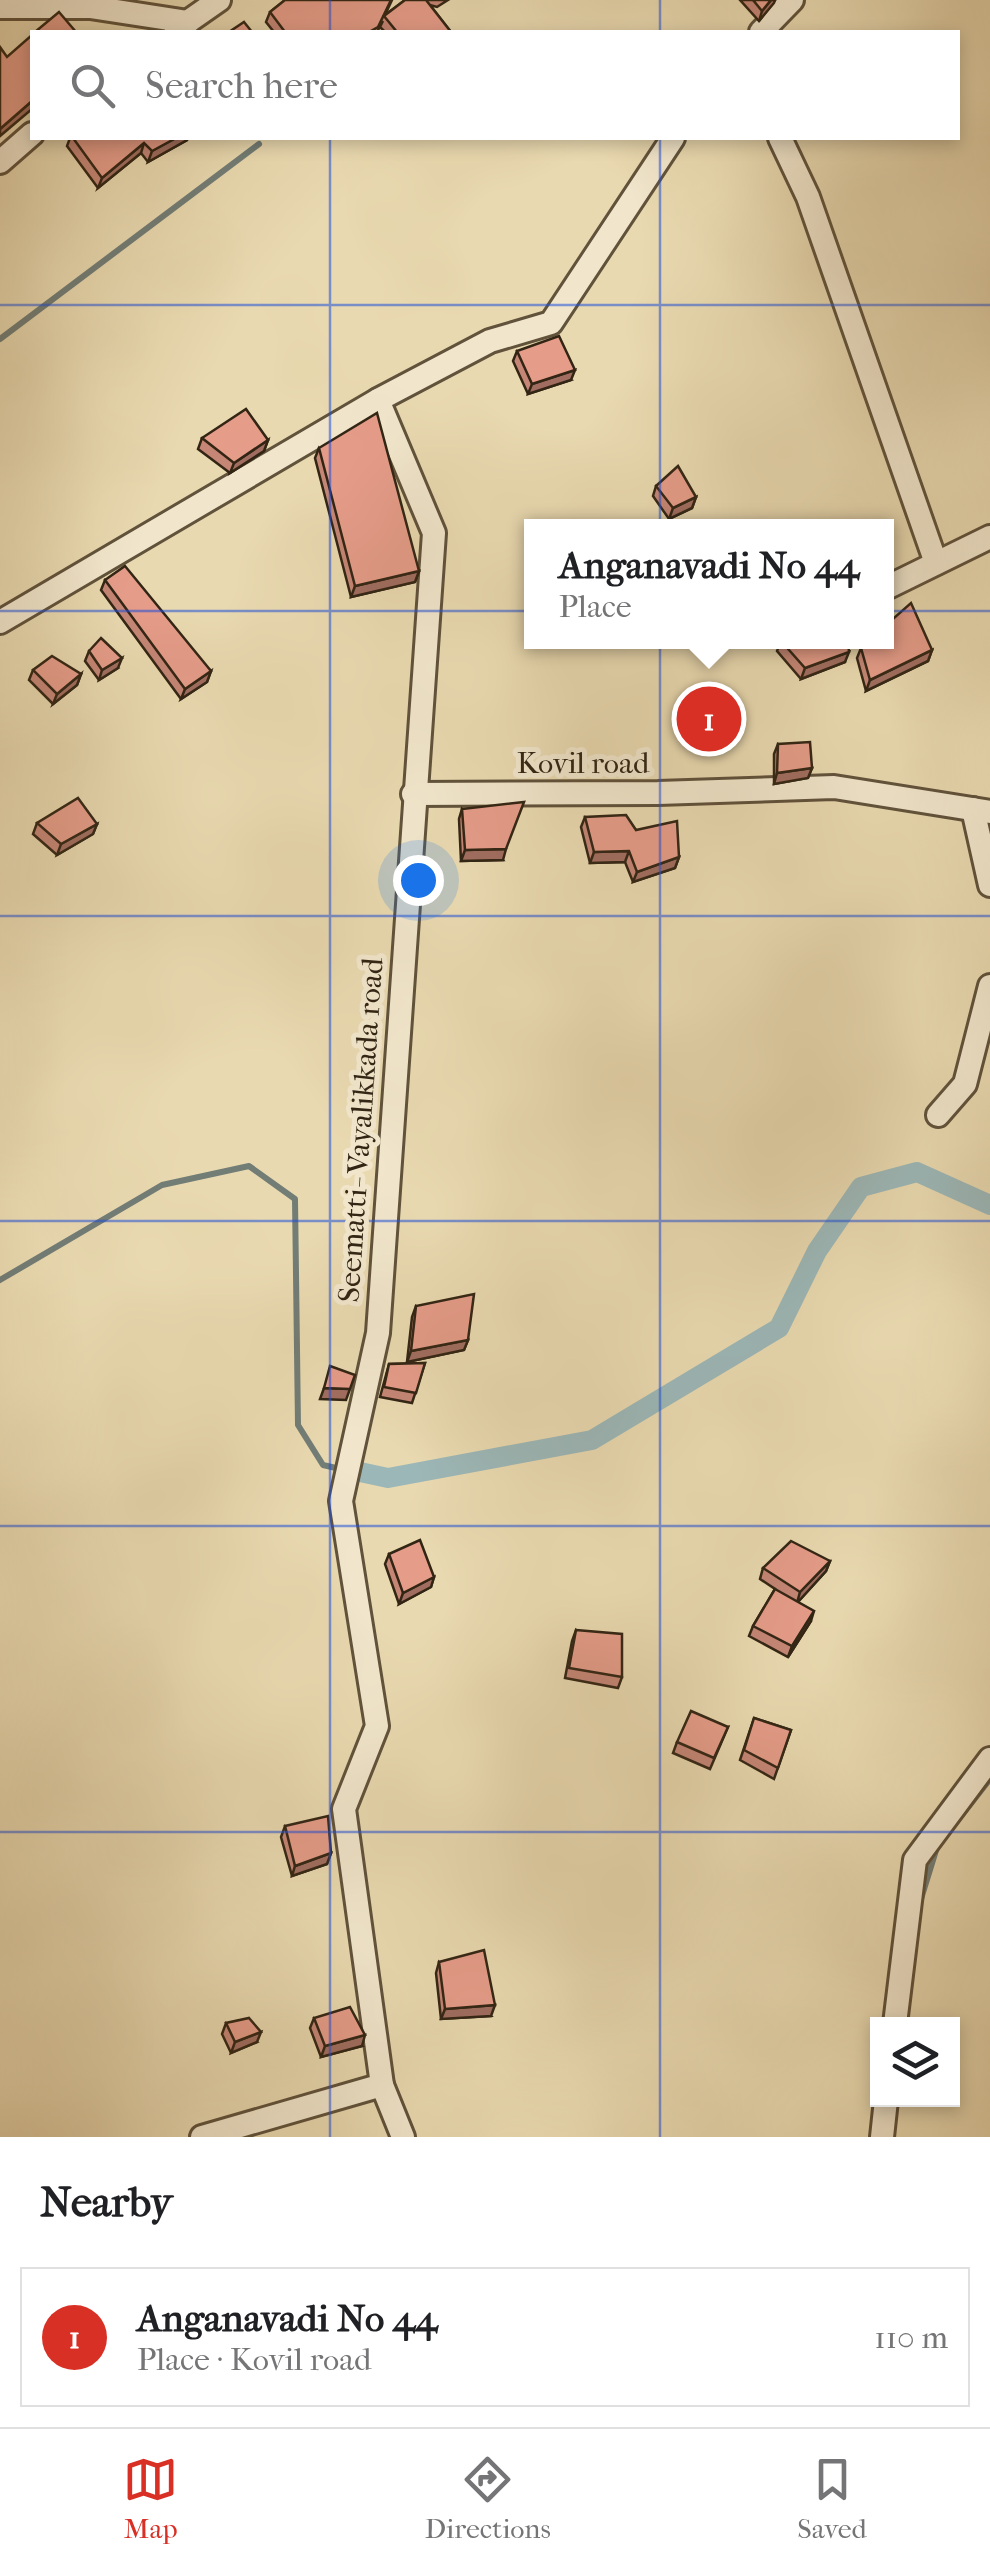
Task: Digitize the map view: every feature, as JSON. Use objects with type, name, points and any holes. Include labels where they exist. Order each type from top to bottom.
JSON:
[{"type":"street","points":[[0,7],[90,7],[180,27],[219,0]]},
{"type":"street","points":[[764,30],[792,0]]},
{"type":"street","points":[[0,162],[30,136]]},
{"type":"street","points":[[0,622],[378,400],[490,341],[551,323],[672,140]]},
{"type":"street","points":[[781,140],[808,197],[936,563]]},
{"type":"street","name":"Seematti- Vayalikkada road","points":[[378,400],[434,532],[378,1332],[341,1501],[378,1726],[344,1809],[382,2085],[403,2137]]},
{"type":"street","points":[[894,584],[990,537]]},
{"type":"street","name":"Kovil road","points":[[414,794],[658,794],[834,787],[982,810]]},
{"type":"street","points":[[982,810],[990,885]]},
{"type":"street","points":[[938,1116],[965,1084],[990,986]]},
{"type":"street","points":[[896,2017],[916,1860],[990,1759]]},
{"type":"street","points":[[202,2137],[382,2085]]},
{"type":"street","points":[[882,2137],[885,2107]]},
{"type":"building","points":[[285,0],[391,0],[378,27],[373,30],[284,30],[270,12]]},
{"type":"building","points":[[405,0],[426,0],[449,30],[395,30],[384,16]]},
{"type":"building","points":[[753,0],[771,0],[762,11]]},
{"type":"building","points":[[59,12],[74,30],[37,30]]},
{"type":"building","points":[[244,22],[250,30],[232,30]]},
{"type":"building","points":[[30,37],[30,103],[0,129],[0,47],[7,57]]},
{"type":"building","points":[[74,140],[172,140],[152,151],[144,143],[102,178]]},
{"type":"building","points":[[559,336],[575,370],[532,384],[517,351]]},
{"type":"building","points":[[246,409],[268,440],[234,463],[202,438]]},
{"type":"building","points":[[377,413],[419,571],[355,586],[319,448]]},
{"type":"building","points":[[678,466],[696,497],[673,508],[656,486]]},
{"type":"building","points":[[125,566],[211,671],[185,689],[105,580]]},
{"type":"building","points":[[911,603],[932,650],[870,680],[861,649],[894,649],[894,618]]},
{"type":"building","points":[[101,638],[122,658],[102,670],[89,651]]},
{"type":"building","points":[[788,649],[849,649],[849,652],[805,668]]},
{"type":"building","points":[[52,656],[81,674],[57,694],[33,670]]},
{"type":"building","points":[[720,692],[726,719],[705,724],[699,698]]},
{"type":"building","points":[[810,742],[812,768],[777,773],[778,744]]},
{"type":"building","points":[[78,798],[97,824],[61,844],[37,823]]},
{"type":"building","points":[[524,802],[506,849],[465,850],[462,809]]},
{"type":"building","points":[[626,815],[636,830],[677,821],[679,857],[637,872],[629,851],[594,852],[585,817]]},
{"type":"building","points":[[474,1294],[468,1340],[411,1351],[416,1306]]},
{"type":"building","points":[[425,1363],[416,1393],[384,1387],[389,1364]]},
{"type":"building","points":[[330,1366],[355,1375],[350,1389],[324,1388]]},
{"type":"building","points":[[420,1540],[434,1577],[403,1593],[389,1554]]},
{"type":"building","points":[[791,1541],[830,1561],[800,1592],[763,1568]]},
{"type":"building","points":[[775,1589],[814,1611],[792,1646],[753,1626]]},
{"type":"building","points":[[576,1630],[622,1634],[622,1677],[569,1668]]},
{"type":"building","points":[[691,1711],[728,1727],[714,1758],[677,1742]]},
{"type":"building","points":[[754,1718],[791,1730],[778,1768],[744,1750]]},
{"type":"building","points":[[328,1816],[331,1853],[295,1866],[285,1826]]},
{"type":"building","points":[[484,1950],[495,2005],[445,2009],[439,1962]]},
{"type":"building","points":[[350,2007],[365,2035],[325,2046],[314,2018]]},
{"type":"building","points":[[249,2018],[261,2032],[235,2042],[226,2023]]},
{"type":"waterway","points":[[0,339],[259,144]]},
{"type":"waterway","points":[[0,1280],[162,1185],[249,1166],[295,1199],[298,1425],[323,1465],[336,1468]]},
{"type":"waterway","points":[[360,1472],[388,1478],[592,1440],[779,1328],[817,1251],[861,1187],[917,1172],[990,1205]]},
{"type":"waterway","points":[[948,1833],[990,1779]]},
{"type":"waterway","points":[[920,1902],[937,1847]]},
{"type":"place","name":"Anganavadi No 44","points":[[709,719]]}]
